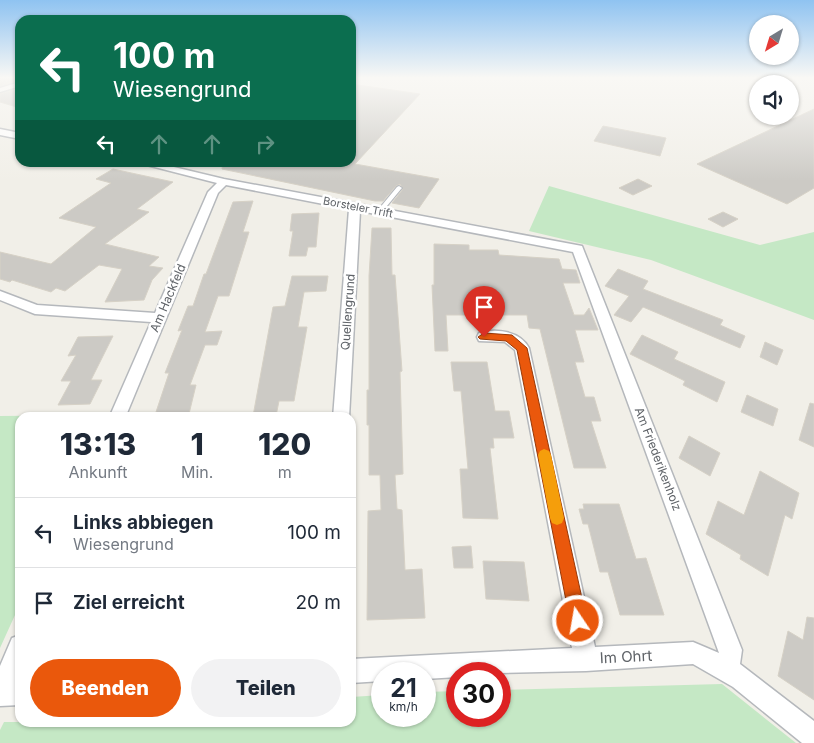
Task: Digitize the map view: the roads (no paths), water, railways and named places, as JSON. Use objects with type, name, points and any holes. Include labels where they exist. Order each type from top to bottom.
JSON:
[{"type":"street","points":[[0,132],[15,135]]},
{"type":"street","name":"Borsteler Trift","points":[[160,167],[224,182],[578,249]]},
{"type":"street","name":"Am Hackfeld","points":[[120,412],[213,192],[224,182]]},
{"type":"street","name":"Quellengrund","points":[[340,412],[355,206]]},
{"type":"street","name":"Am Friederikenholz","points":[[578,249],[731,650],[728,670]]},
{"type":"street","points":[[0,295],[36,309],[159,318]]},
{"type":"street","points":[[484,337],[508,338],[522,348],[586,660]]},
{"type":"street","name":"Im Ohrt","points":[[356,671],[693,654],[711,659],[728,670],[814,737]]},
{"type":"street","points":[[15,658],[0,694],[15,693]]},
{"type":"lane","points":[[380,211],[399,188]]}]
